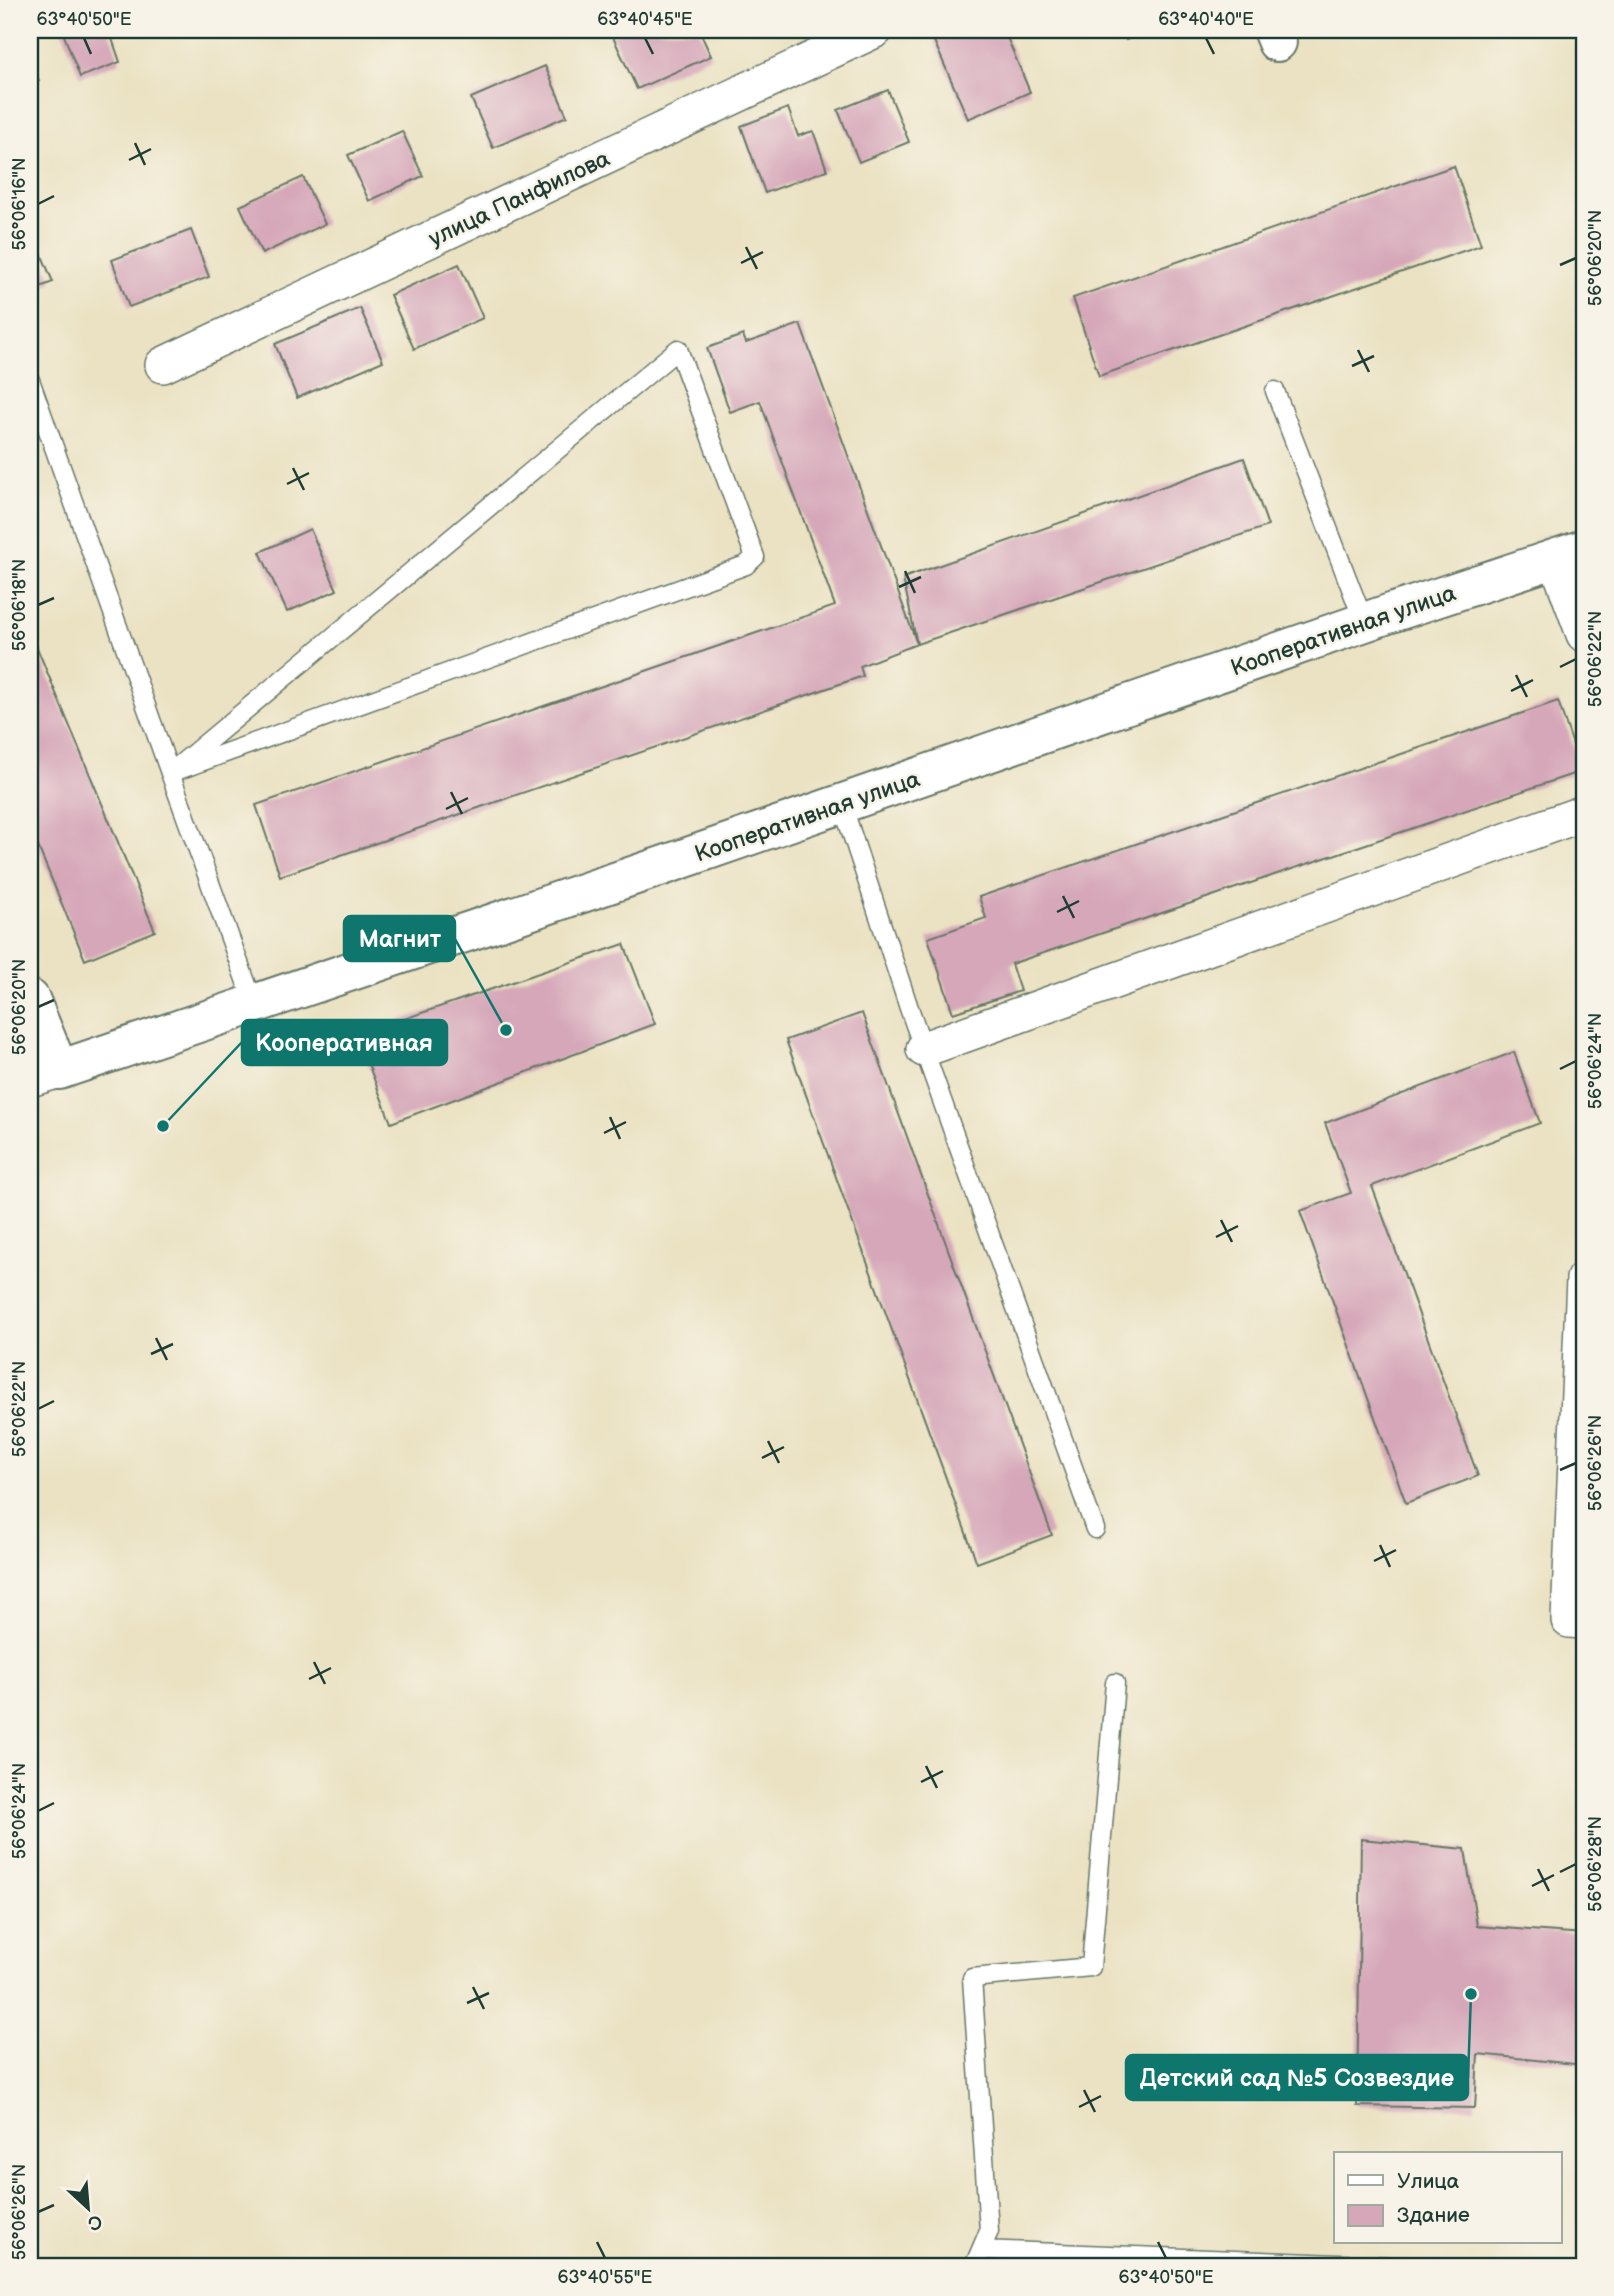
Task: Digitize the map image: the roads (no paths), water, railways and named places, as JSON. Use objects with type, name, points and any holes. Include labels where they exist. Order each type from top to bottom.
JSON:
[{"type":"street","name":"улица Панфилова","points":[[163,365],[874,30]]},
{"type":"street","name":"Кооперативная улица","points":[[44,1075],[842,804],[1364,622],[1570,554]]},
{"type":"street","points":[[1570,554],[1584,634]]},
{"type":"street","points":[[924,1049],[1584,813]]},
{"type":"street","points":[[30,999],[44,1075]]},
{"type":"street","points":[[1584,1279],[1569,1620],[1584,1620]]},
{"type":"lane","points":[[678,349],[755,557],[746,565],[170,773],[678,349]]},
{"type":"lane","points":[[30,380],[254,1004]]},
{"type":"lane","points":[[1275,391],[1364,622]]},
{"type":"lane","points":[[842,804],[924,1049],[1095,1529]]},
{"type":"lane","points":[[1115,1683],[1091,1967],[972,1978],[989,2231],[978,2258],[1388,2266]]},
{"type":"place","name":"Магнит","points":[[506,1030]]},
{"type":"place","name":"Кооперативная","points":[[163,1126]]},
{"type":"place","name":"Детский сад №5 Созвездие","points":[[1471,1994]]}]
